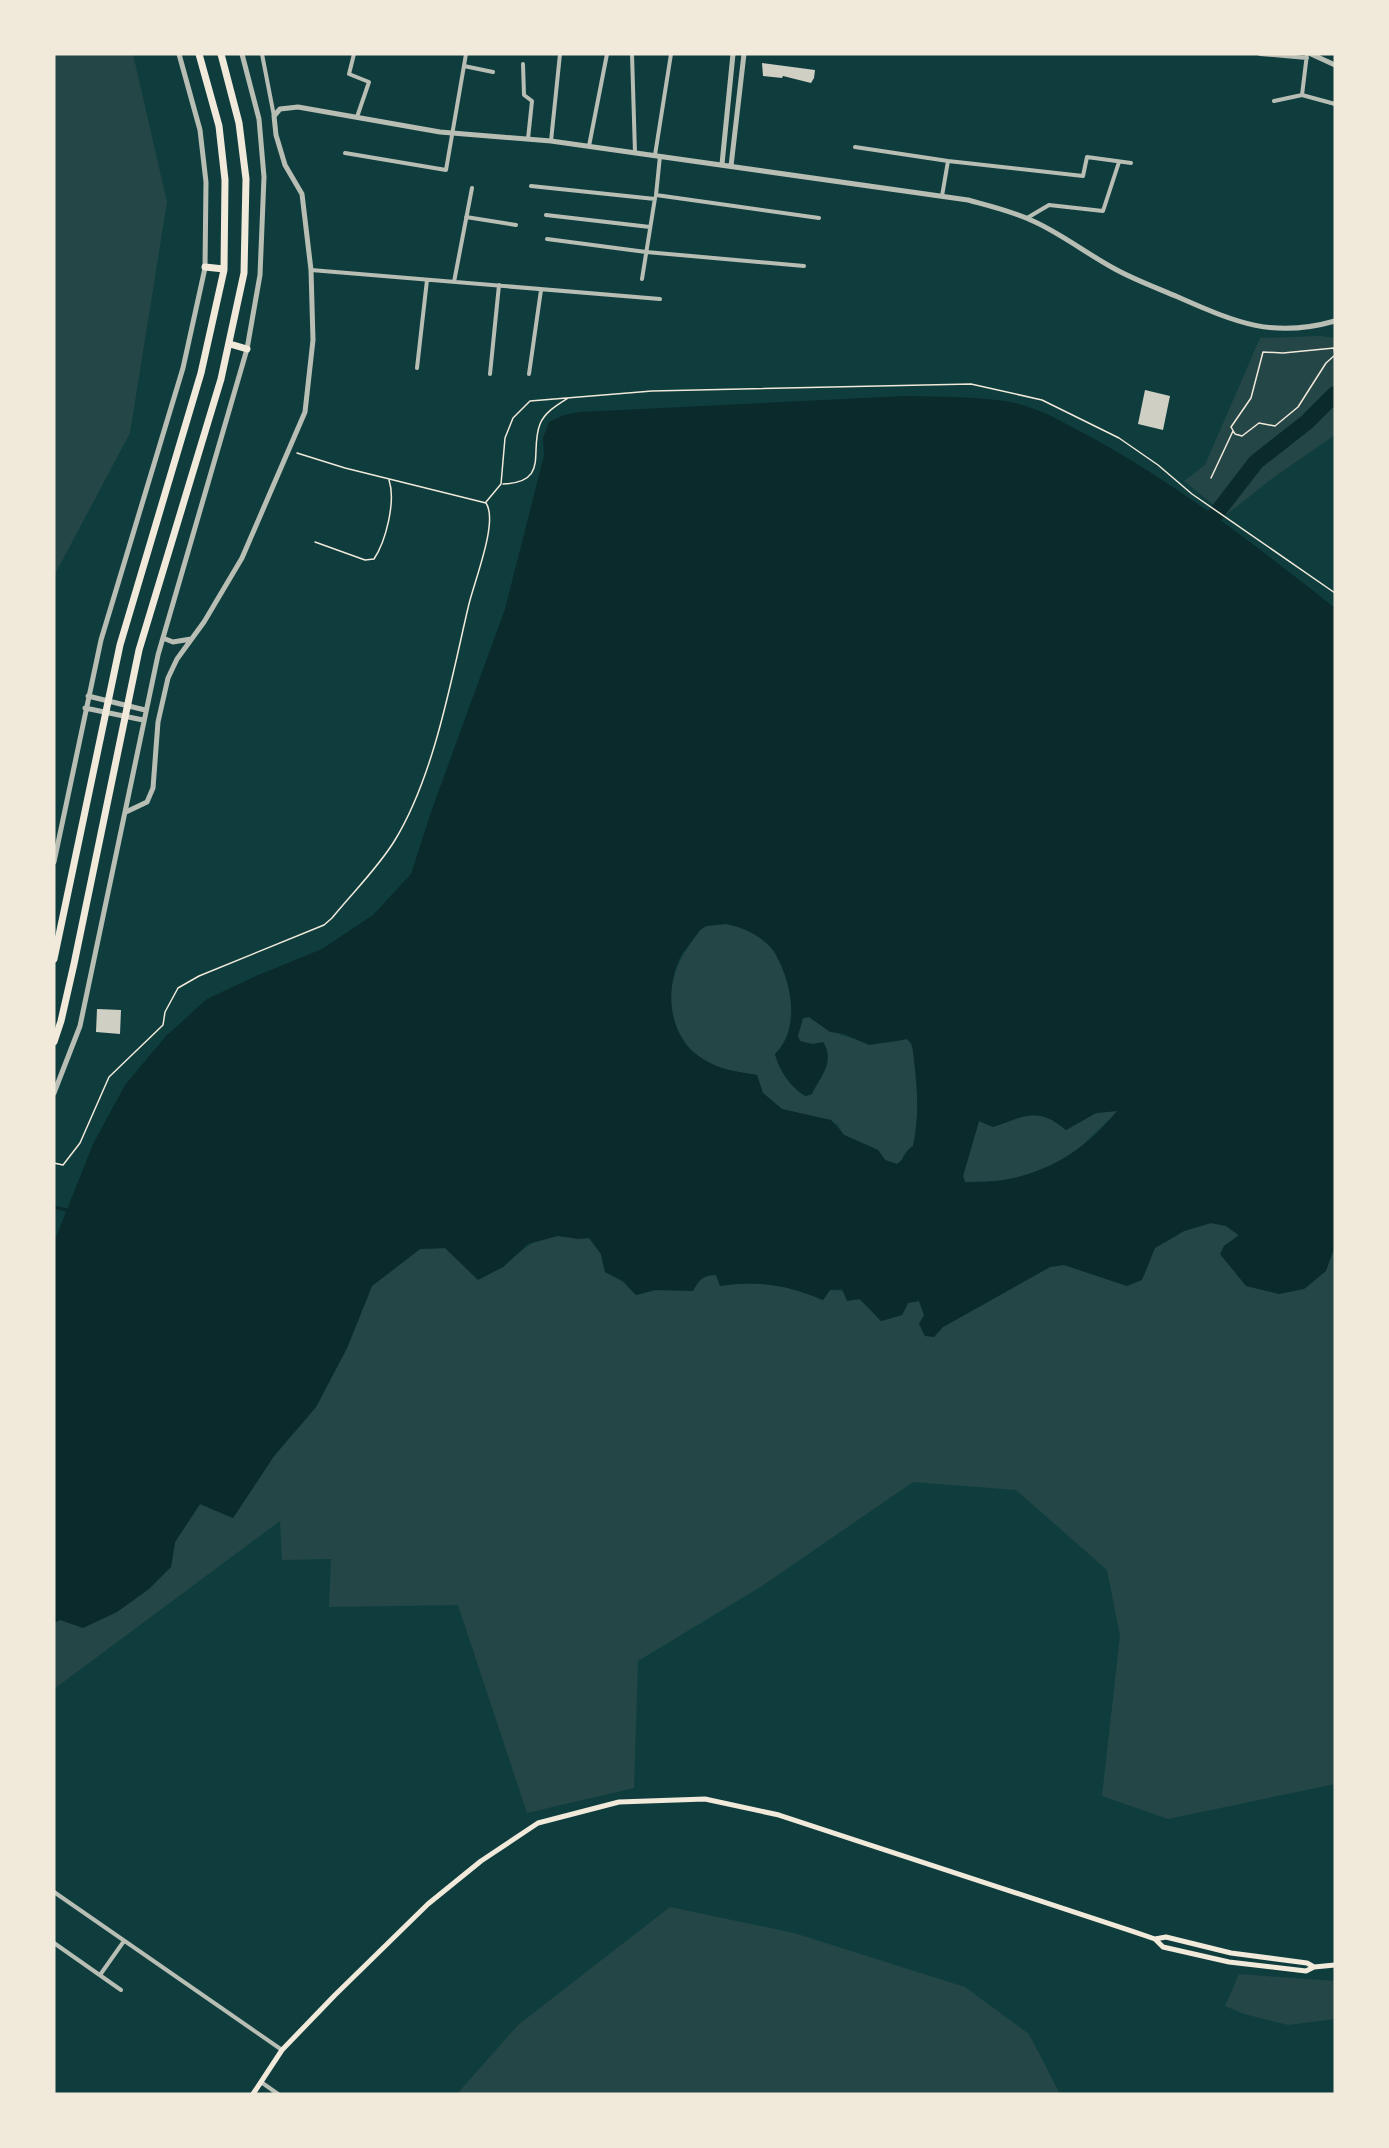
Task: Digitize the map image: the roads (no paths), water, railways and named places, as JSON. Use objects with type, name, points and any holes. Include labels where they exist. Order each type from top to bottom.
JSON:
[{"type":"highway","points":[[54,959],[112,675],[201,373],[224,269],[225,180],[219,126],[199,54]]},
{"type":"highway","points":[[54,1042],[69,987],[133,678],[230,344],[244,273],[246,179],[239,123],[220,54]]},
{"type":"highway","points":[[205,267],[224,269]]},
{"type":"highway","points":[[230,344],[248,349]]},
{"type":"main road","points":[[253,2094],[282,2050],[428,1904],[481,1861],[538,1823],[619,1802],[705,1799],[779,1815],[1155,1939],[1163,1947],[1229,1962],[1306,1971],[1314,1967],[1335,1965]]},
{"type":"main road","points":[[1155,1939],[1166,1937],[1231,1953],[1307,1963],[1314,1967]]},
{"type":"street","points":[[54,862],[101,640],[183,368],[205,267],[206,182],[200,129],[179,54]]},
{"type":"street","points":[[54,1093],[80,1026],[126,812],[145,710],[163,638],[248,349],[260,275],[264,177],[259,119],[242,54]]},
{"type":"street","points":[[126,812],[147,802],[153,788],[163,693],[177,659],[238,565],[305,412],[313,340],[311,270],[302,194],[285,165],[276,135],[262,54]]},
{"type":"street","points":[[354,54],[349,74],[369,82],[357,118]]},
{"type":"street","points":[[345,153],[446,170],[466,54]]},
{"type":"street","points":[[551,141],[560,54]]},
{"type":"street","points":[[589,146],[607,54]]},
{"type":"street","points":[[632,54],[635,153]]},
{"type":"street","points":[[642,279],[655,197],[671,54]]},
{"type":"street","points":[[722,164],[733,54]]},
{"type":"street","points":[[731,166],[744,54]]},
{"type":"street","points":[[1260,54],[1308,55],[1335,65]]},
{"type":"street","points":[[1302,95],[1308,55]]},
{"type":"street","points":[[523,64],[524,95],[532,101],[528,139]]},
{"type":"street","points":[[464,66],[493,72]]},
{"type":"street","points":[[1274,101],[1302,95],[1335,104]]},
{"type":"street","points":[[274,116],[280,109],[288,107],[454,134],[551,141],[968,200],[1026,218],[1072,242],[1117,270],[1234,322],[1284,330],[1308,328],[1335,321]]},
{"type":"street","points":[[855,147],[948,161],[1083,176],[1087,157],[1131,163]]},
{"type":"street","points":[[942,196],[948,161]]},
{"type":"street","points":[[1026,218],[1049,205],[1103,211],[1119,162]]},
{"type":"street","points":[[531,186],[655,197],[819,218]]},
{"type":"street","points":[[454,282],[472,188]]},
{"type":"street","points":[[546,215],[651,227]]},
{"type":"street","points":[[466,217],[516,225]]},
{"type":"street","points":[[547,238],[646,252],[804,266]]},
{"type":"street","points":[[311,270],[660,299]]},
{"type":"street","points":[[417,368],[427,280]]},
{"type":"street","points":[[490,374],[500,285]]},
{"type":"street","points":[[530,374],[541,290]]},
{"type":"street","points":[[163,638],[172,642],[192,639]]},
{"type":"street","points":[[88,696],[145,710]]},
{"type":"street","points":[[85,708],[143,720]]},
{"type":"street","points":[[54,1892],[282,2050]]},
{"type":"street","points":[[100,1975],[124,1941]]},
{"type":"street","points":[[54,1943],[121,1990]]},
{"type":"street","points":[[261,2082],[278,2094]]},
{"type":"waterway","points":[[1202,532],[1256,462],[1307,422],[1335,394]]},
{"type":"waterway","points":[[54,1207],[67,1210]]}]
